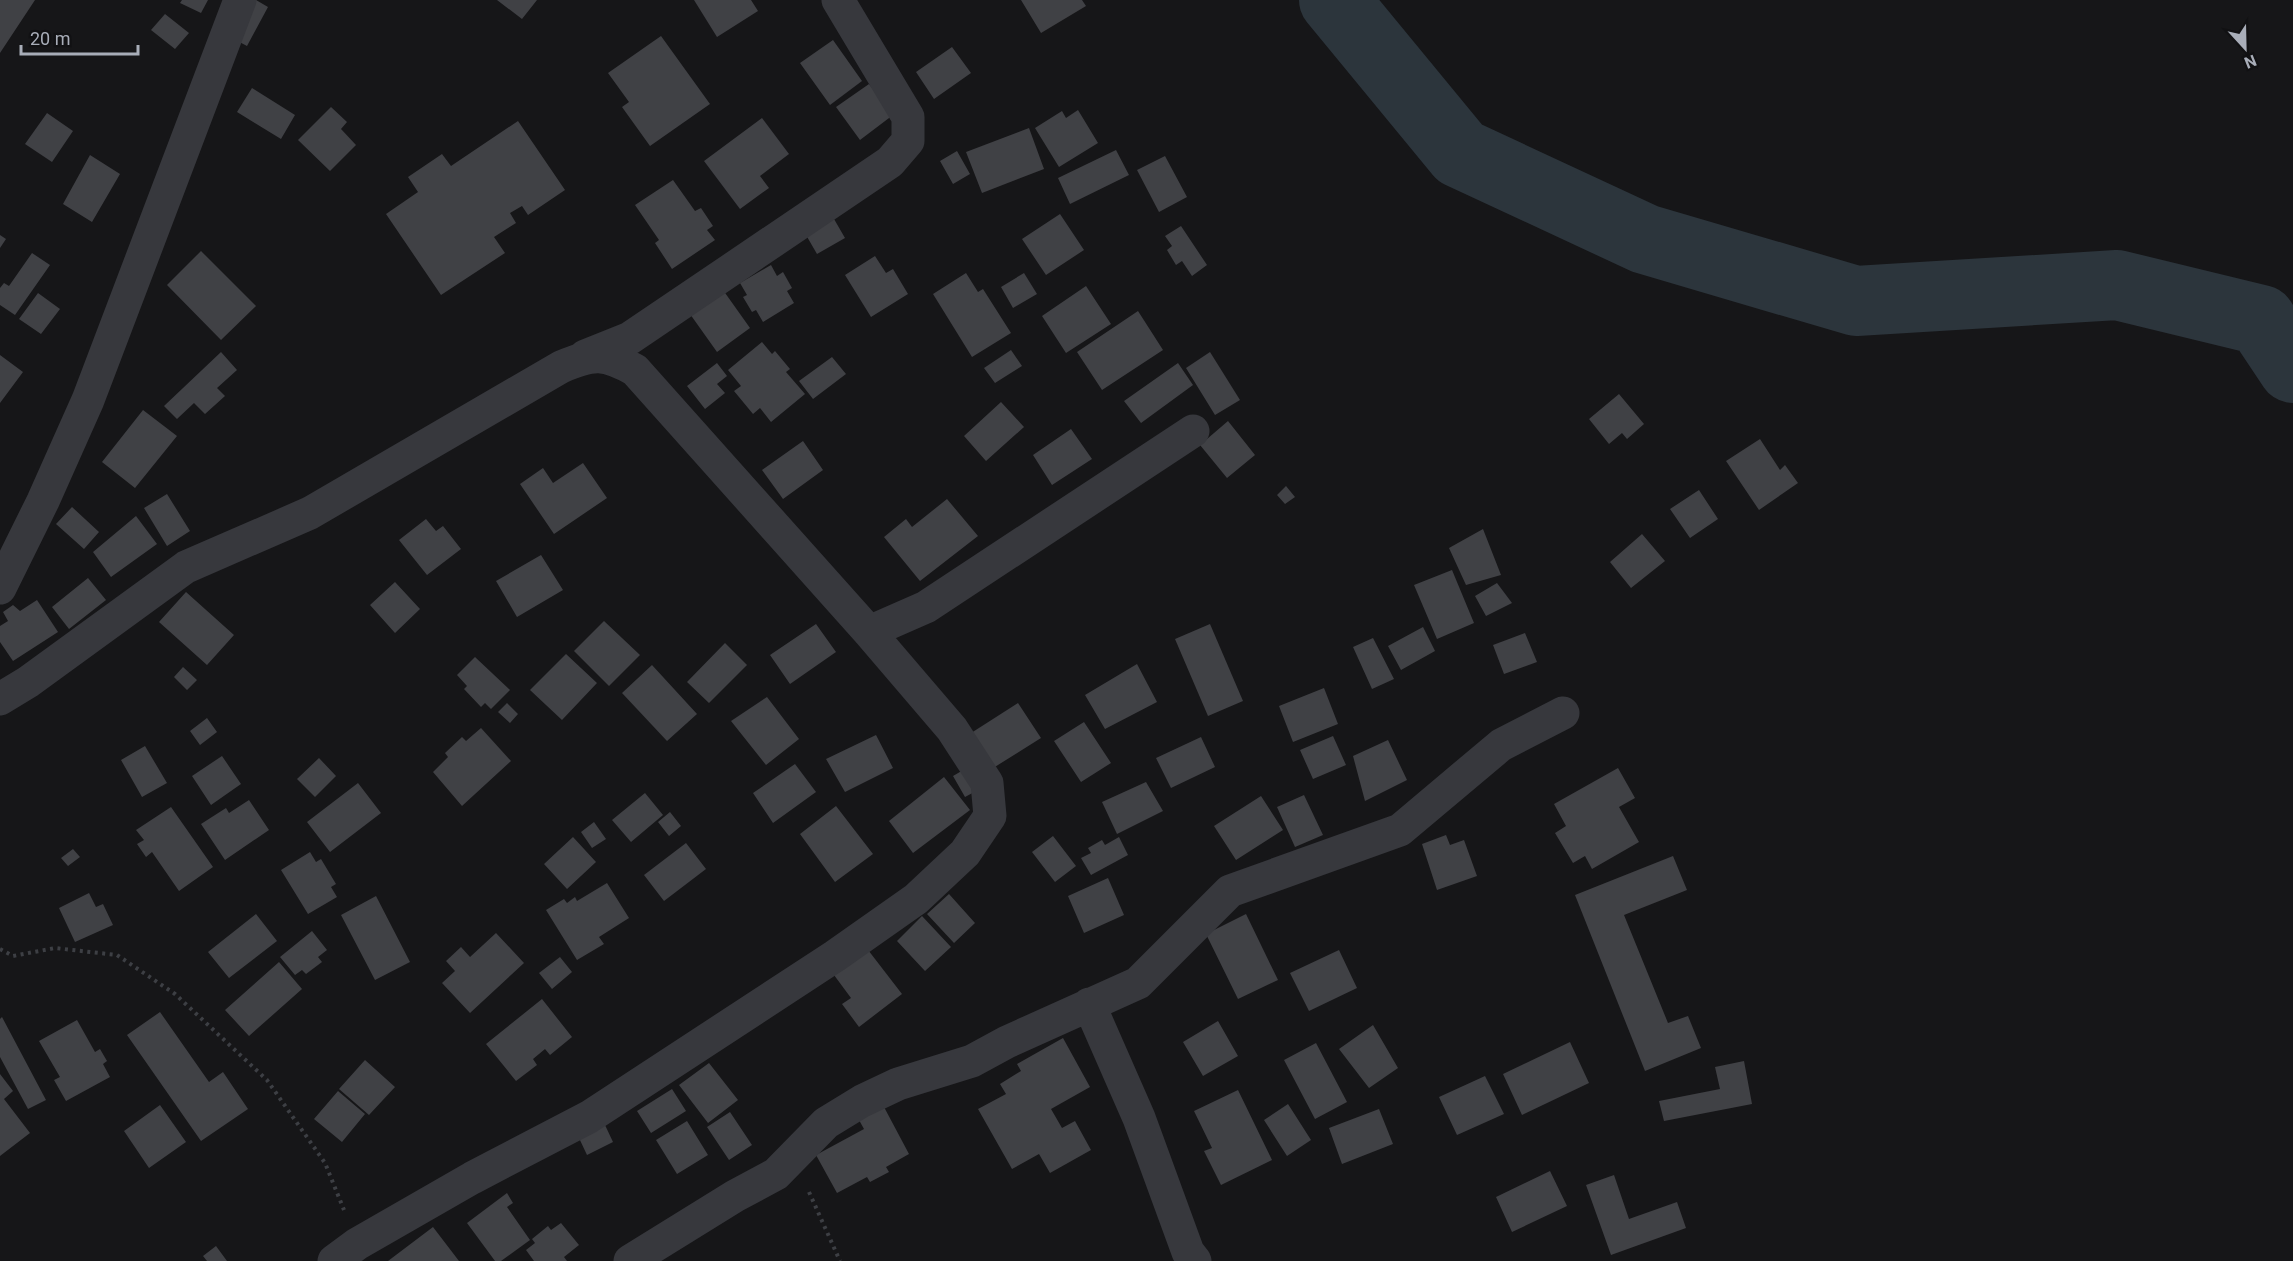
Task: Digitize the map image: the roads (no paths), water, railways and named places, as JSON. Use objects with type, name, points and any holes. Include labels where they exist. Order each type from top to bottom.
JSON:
[{"type":"street","points":[[0,588],[43,501],[88,400],[240,0]]},
{"type":"street","points":[[0,699],[28,682],[186,567],[310,513],[533,383],[584,357],[630,339],[890,162],[908,141],[908,117],[838,0]]},
{"type":"street","points":[[346,1252],[472,1178],[589,1117],[835,956],[916,899],[964,853],[990,816],[987,783],[952,729],[869,632],[635,370],[611,357],[584,357]]},
{"type":"street","points":[[869,632],[926,607],[1193,431]]},
{"type":"street","points":[[630,1261],[735,1196],[776,1174],[826,1123],[862,1101],[898,1084],[972,1061],[1138,982],[1230,891],[1400,830],[1501,745],[1563,712]]},
{"type":"street","points":[[1089,1004],[1138,1118],[1188,1252],[1195,1261]]},
{"type":"waterway","points":[[1334,0],[1460,153],[1645,239],[1856,301],[2117,285],[2261,320],[2293,368]]}]
